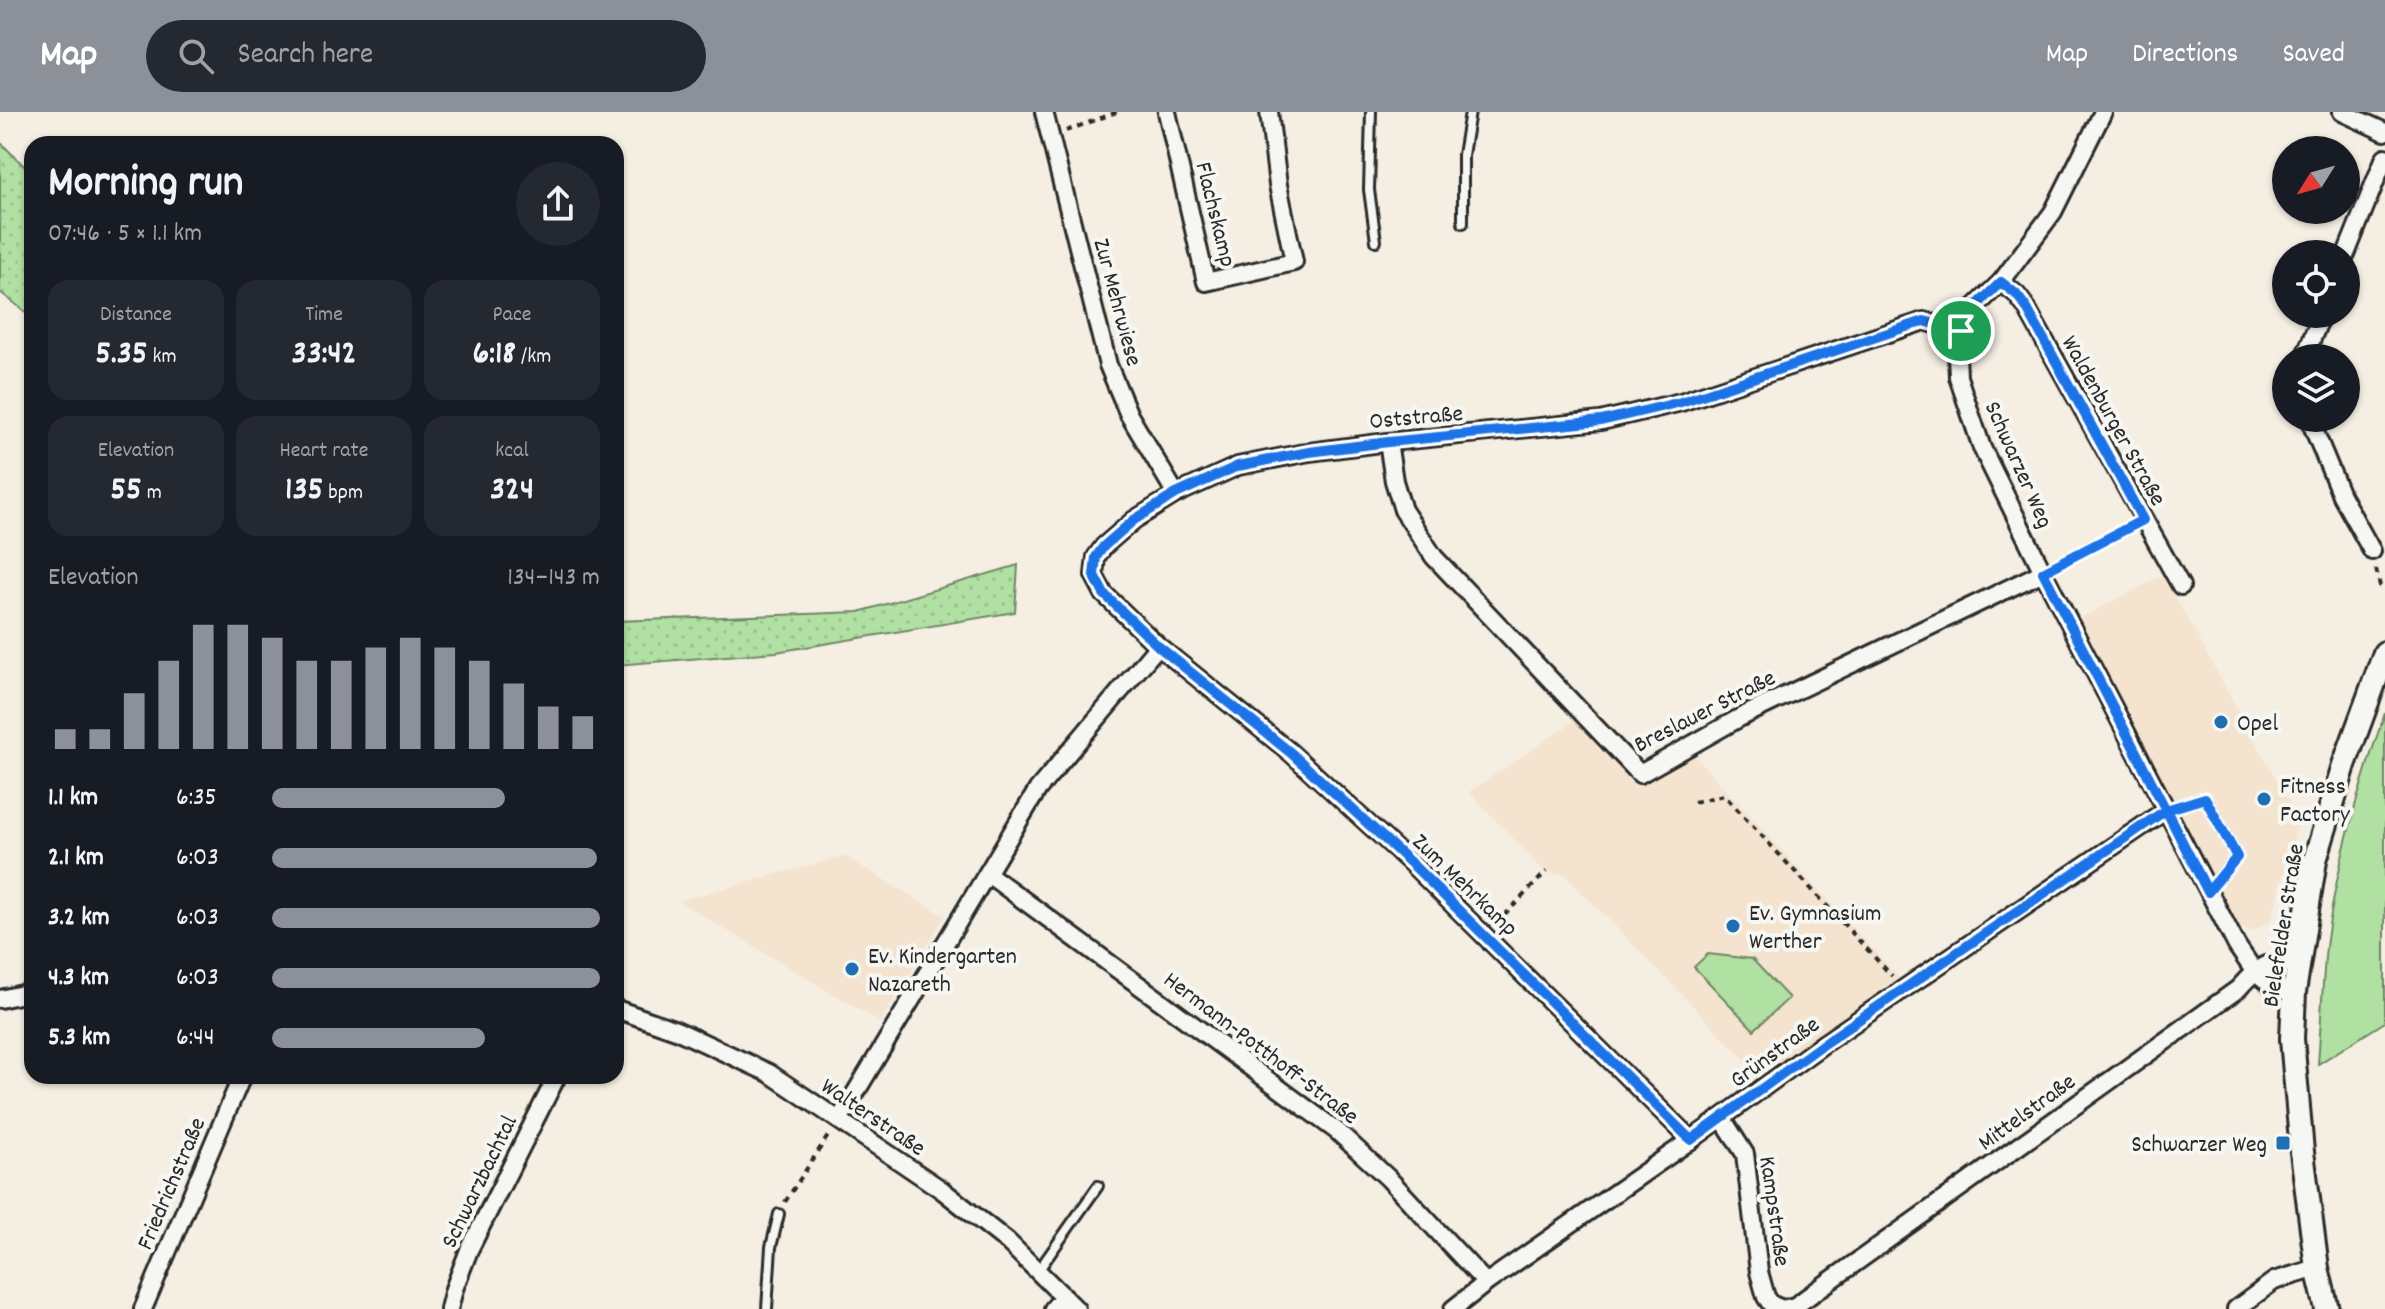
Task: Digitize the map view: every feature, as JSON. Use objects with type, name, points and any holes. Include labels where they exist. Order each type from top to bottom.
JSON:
[{"type":"main road","name":"Bielefelder Straße","points":[[2327,1309],[2307,1203],[2292,1039],[2294,992],[2315,860],[2344,765],[2385,653]]},
{"type":"street","name":"Zur Mehrwiese","points":[[1044,112],[1108,365],[1129,415],[1176,494]]},
{"type":"street","name":"Flachskamp","points":[[1167,112],[1206,282],[1294,262],[1278,185],[1269,112]]},
{"type":"street","points":[[1961,331],[1972,310],[2001,282],[2053,212],[2103,112]]},
{"type":"street","points":[[2342,112],[2385,132]]},
{"type":"street","points":[[2352,240],[2385,157]]},
{"type":"street","name":"Waldenburger Straße","points":[[2001,282],[2026,307],[2181,586]]},
{"type":"street","name":"Oststraße","points":[[1158,646],[1104,594],[1094,575],[1096,557],[1134,520],[1176,494],[1238,466],[1309,452],[1388,442],[1601,421],[1681,402],[1924,321],[1961,331]]},
{"type":"street","name":"Schwarzer Weg","points":[[1961,331],[1957,354],[1958,377],[1982,448],[2043,572],[2208,892],[2254,971],[2277,989],[2294,992]]},
{"type":"street","points":[[2315,432],[2341,495],[2372,551]]},
{"type":"street","name":"Breslauer Straße","points":[[1388,442],[1394,481],[1403,510],[1434,557],[1640,774],[1741,717],[2043,572]]},
{"type":"street","points":[[839,1120],[1038,789],[1158,646]]},
{"type":"street","name":"Zum Mehrkamp","points":[[1158,646],[1291,753],[1413,865],[1691,1140]]},
{"type":"street","name":"Grünstraße","points":[[1453,1309],[1826,1042],[2166,810]]},
{"type":"street","name":"Hermann-Potthoff-Straße","points":[[988,874],[1337,1131],[1388,1178],[1486,1283]]},
{"type":"street","name":"Mittelstraße","points":[[1782,1309],[1795,1306],[2238,989],[2254,971],[2276,960],[2298,963]]},
{"type":"street","points":[[0,999],[24,994]]},
{"type":"street","name":"Walterstraße","points":[[624,1012],[676,1030],[769,1073],[942,1190],[1008,1242],[1038,1271],[1058,1303],[1076,1309]]},
{"type":"street","name":"Friedrichstraße","points":[[143,1309],[239,1084]]},
{"type":"street","name":"Schwarzbachtal","points":[[449,1309],[469,1250],[553,1084]]},
{"type":"street","name":"Kampstraße","points":[[1722,1118],[1745,1154],[1759,1272],[1766,1297],[1771,1304],[1782,1309]]},
{"type":"street","points":[[2236,1309],[2274,1281],[2317,1268]]},
{"type":"lane","points":[[1371,112],[1369,190],[1376,241]]},
{"type":"lane","points":[[1463,223],[1463,155],[1470,112]]},
{"type":"lane","points":[[2166,810],[2205,798],[2237,857],[2208,892]]},
{"type":"lane","points":[[1038,1271],[1098,1186]]},
{"type":"lane","points":[[767,1309],[771,1247],[779,1214]]},
{"type":"path","points":[[1051,136],[1117,112]]},
{"type":"path","points":[[2043,572],[2143,520]]},
{"type":"path","points":[[2372,551],[2380,586],[2385,588]]},
{"type":"path","points":[[1694,802],[1724,795],[1904,990]]},
{"type":"path","points":[[1484,936],[1547,871]]},
{"type":"path","points":[[779,1214],[790,1190],[839,1120]]},
{"type":"shaded area","points":[[2163,575],[2299,820],[2271,920],[2254,931],[2239,927],[2079,619]]},
{"type":"shaded area","name":"Ev. Gymnasium Werther","points":[[1577,719],[1641,785],[1695,756],[1899,978],[1761,1076],[1564,874],[1541,868],[1469,792]]},
{"type":"shaded area","name":"Ev. Kindergarten Nazareth","points":[[844,856],[945,916],[880,1022],[678,901]]},
{"type":"green space","points":[[0,142],[24,166],[24,311],[0,292]]},
{"type":"green space","points":[[1018,565],[1015,612],[776,652],[624,664],[624,621],[859,612]]},
{"type":"green space","points":[[2385,713],[2385,1022],[2318,1064],[2326,947],[2336,887],[2357,799]]},
{"type":"green space","points":[[1708,954],[1752,959],[1789,998],[1754,1030],[1694,967]]},
{"type":"place","name":"Opel","points":[[2221,722]]},
{"type":"place","name":"Fitness Factory","points":[[2264,799]]},
{"type":"place","name":"Ev. Gymnasium Werther","points":[[1733,926]]},
{"type":"place","name":"Ev. Kindergarten Nazareth","points":[[852,969]]},
{"type":"place","name":"Schwarzer Weg","points":[[2283,1143]]},
{"type":"route","points":[[1961,331],[1924,321],[1681,402],[1601,421],[1388,442],[1309,452],[1238,466],[1176,494],[1134,520],[1104,546],[1096,557],[1094,575],[1104,594],[1158,646],[1291,753],[1413,865],[1691,1140],[1826,1042],[2166,810],[2208,892],[2237,857],[2205,798],[2166,810],[2043,572],[2143,520],[2016,294],[2001,282],[1972,310],[1961,331]]}]
